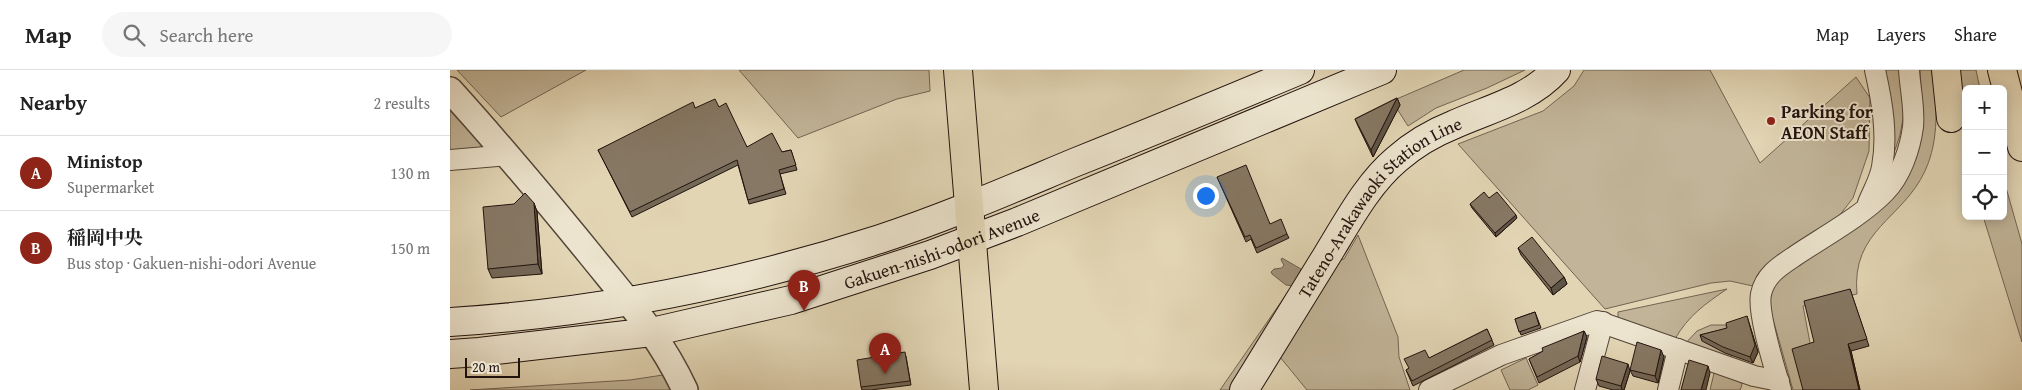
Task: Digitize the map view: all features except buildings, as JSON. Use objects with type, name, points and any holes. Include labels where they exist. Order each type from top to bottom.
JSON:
[{"type":"highway","points":[[958,70],[984,390]]},
{"type":"highway","points":[[1946,70],[1951,118]]},
{"type":"highway","points":[[2002,70],[2022,147]]},
{"type":"main road","name":"Gakuen-nishi-odori Avenue","points":[[450,322],[585,309],[672,294],[802,262],[880,239],[969,207],[1300,70]]},
{"type":"main road","name":"Gakuen-nishi-odori Avenue","points":[[450,354],[652,332],[791,300],[930,256],[1017,222],[1382,70]]},
{"type":"main road","name":"Tateno-Arakawaoki Station Line","points":[[1244,390],[1346,225],[1374,183],[1397,159],[1424,140],[1452,125],[1524,96],[1546,81],[1556,70]]},
{"type":"street","points":[[1866,207],[1882,168],[1884,141],[1882,101],[1875,70]]},
{"type":"street","points":[[1429,390],[1501,355],[1597,321],[1678,349],[1752,383],[1780,385],[1761,312],[1761,293],[1765,282],[1776,269],[1886,192],[1900,170],[1907,153],[1913,125],[1909,70]]},
{"type":"street","points":[[450,90],[509,155],[630,301],[672,361],[685,390]]},
{"type":"street","points":[[450,160],[509,155]]},
{"type":"street","points":[[1585,390],[1603,322]]},
{"type":"street","points":[[1668,390],[1678,349]]},
{"type":"shaded area","points":[[457,70],[586,70],[501,117]]},
{"type":"shaded area","points":[[739,70],[929,70],[930,91],[897,99],[798,138]]},
{"type":"shaded area","points":[[1464,70],[1525,70],[1487,88],[1436,108],[1408,126],[1392,101]]},
{"type":"shaded area","points":[[1584,70],[1710,70],[1760,163],[1856,77],[1870,98],[1869,151],[1853,198],[1836,220],[1800,241],[1758,274],[1753,286],[1730,281],[1711,283],[1605,309],[1458,144],[1543,111],[1574,86]]},
{"type":"shaded area","points":[[1884,70],[1901,70],[1904,113],[1900,135],[1886,177]]},
{"type":"shaded area","points":[[1920,70],[1934,70],[1936,121],[1930,159],[1916,187],[1870,240],[1862,255],[1857,272],[1857,294],[1803,306],[1819,390],[1793,390],[1769,305],[1769,291],[1777,280],[1848,231],[1923,119]]},
{"type":"shaded area","points":[[1954,70],[1976,70],[1979,85],[1962,85],[1962,118]]},
{"type":"shaded area","points":[[450,111],[486,148],[450,153]]},
{"type":"shaded area","points":[[2007,191],[2022,244],[2022,342],[1984,220],[2007,220]]},
{"type":"shaded area","points":[[1358,235],[1398,337],[1399,357],[1410,390],[1307,390],[1280,357],[1335,261],[1344,259]]},
{"type":"shaded area","points":[[1282,258],[1301,269],[1294,286],[1286,285],[1271,272],[1274,269],[1282,268],[1284,265],[1281,260]]},
{"type":"shaded area","points":[[1290,289],[1231,390],[1220,390]]},
{"type":"shaded area","points":[[1727,289],[1698,311],[1675,339],[1618,319],[1618,312]]},
{"type":"shaded area","points":[[1711,325],[1726,325],[1728,345],[1733,361],[1684,345],[1697,331]]},
{"type":"shaded area","points":[[1526,358],[1538,385],[1528,390],[1510,390],[1501,370]]},
{"type":"shaded area","points":[[1715,369],[1739,378],[1742,385],[1740,390],[1710,390]]},
{"type":"shaded area","points":[[663,375],[673,390],[470,390],[630,380]]},
{"type":"place","name":"Parking for AEON Staff","points":[[1771,121]]},
{"type":"place","name":"稲岡中央","points":[[804,311]]},
{"type":"place","name":"Ministop","points":[[885,374]]}]
